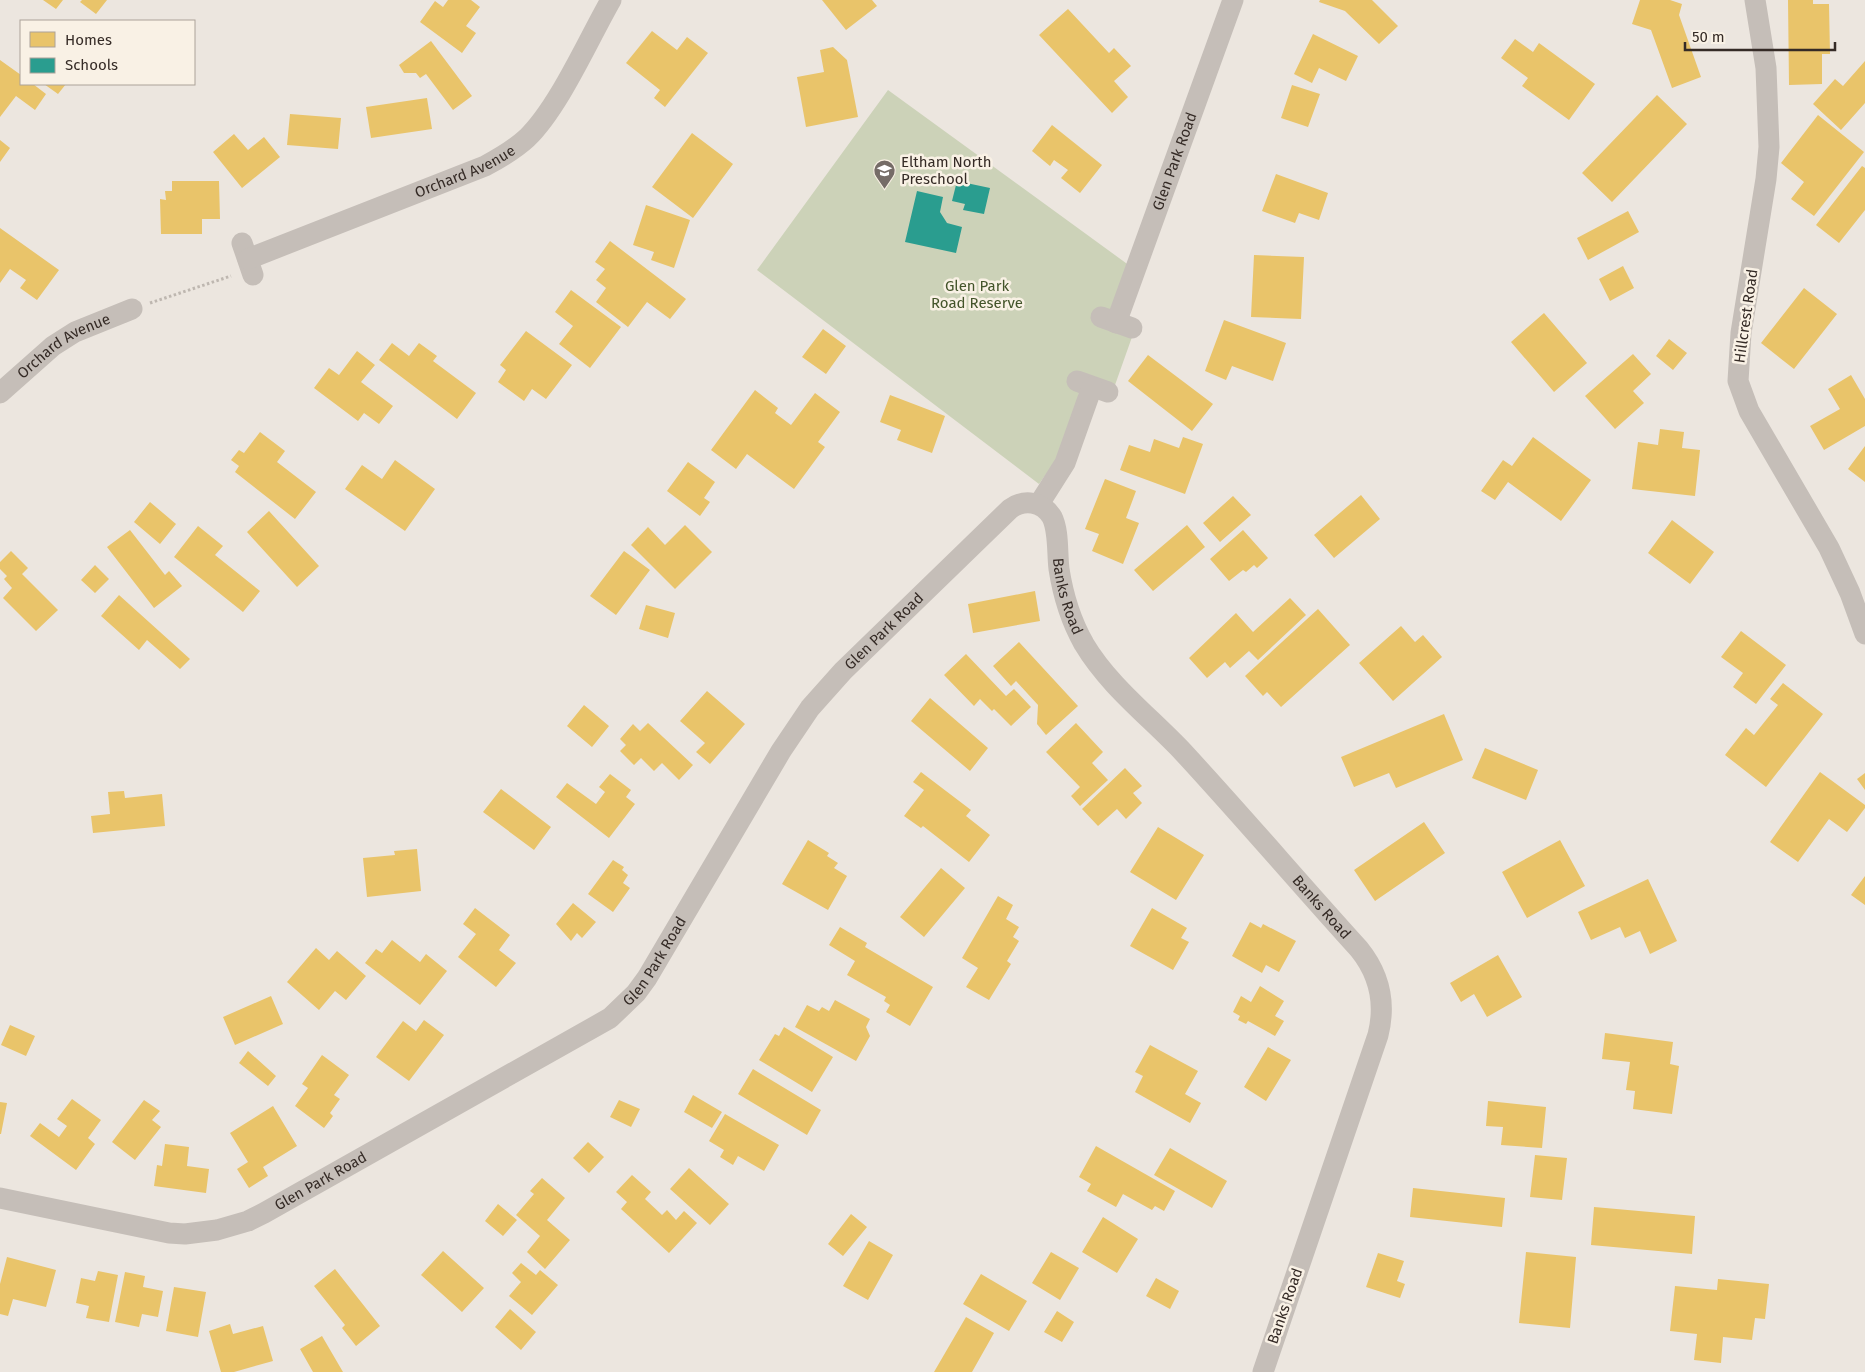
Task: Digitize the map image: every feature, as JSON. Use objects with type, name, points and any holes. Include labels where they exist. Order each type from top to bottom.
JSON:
[{"type":"street","name":"Orchard Avenue","points":[[248,262],[485,166],[515,149],[528,137],[553,102],[611,0]]},
{"type":"street","name":"Glen Park Road","points":[[1116,323],[1233,0]]},
{"type":"street","name":"Hillcrest Road","points":[[1755,0],[1766,68],[1769,147],[1761,215],[1741,333],[1738,381],[1749,411],[1836,562],[1865,634]]},
{"type":"street","name":"Orchard Avenue","points":[[0,393],[53,346],[75,332],[132,308]]},
{"type":"street","points":[[1039,504],[1065,463],[1092,387]]},
{"type":"street","name":"Glen Park Road","points":[[0,1198],[169,1233],[201,1233],[233,1226],[264,1213],[610,1018],[636,993],[647,978],[781,751],[810,708],[843,671],[1010,509],[1021,503],[1039,504]]},
{"type":"street","name":"Banks Road","points":[[1039,504],[1047,511],[1054,522],[1059,571],[1066,601],[1078,632],[1093,658],[1190,760],[1359,949],[1372,966],[1379,986],[1382,1011],[1378,1035],[1263,1372]]},
{"type":"path","points":[[132,308],[248,262]]},
{"type":"green space","name":"Glen Park Road Reserve","points":[[888,90],[1130,266],[1115,306],[1132,337],[1115,385],[1079,393],[1062,452],[1039,484],[757,270]]},
{"type":"building: Homes","points":[[43,0],[63,0],[56,9]]},
{"type":"building: Homes","points":[[82,0],[107,0],[96,14],[80,2]]},
{"type":"building: Homes","points":[[448,0],[471,0],[480,7],[466,26],[476,33],[462,53],[420,22],[435,1],[443,7]]},
{"type":"building: Homes","points":[[822,0],[872,0],[877,6],[846,30]]},
{"type":"building: Homes","points":[[1320,0],[1372,0],[1398,26],[1379,44],[1345,11],[1319,2]]},
{"type":"building: Homes","points":[[1640,0],[1670,0],[1682,4],[1679,15],[1701,77],[1672,88],[1651,30],[1632,24]]},
{"type":"building: Homes","points":[[1788,0],[1813,0],[1813,4],[1829,4],[1830,54],[1822,54],[1822,84],[1789,85]]},
{"type":"building: Homes","points":[[1068,9],[1109,53],[1114,48],[1131,66],[1114,81],[1128,97],[1112,113],[1039,35]]},
{"type":"building: Homes","points":[[652,31],[677,50],[687,37],[708,53],[665,107],[654,98],[660,90],[626,63]]},
{"type":"building: Homes","points":[[1313,34],[1358,56],[1346,81],[1319,68],[1312,83],[1294,74]]},
{"type":"building: Homes","points":[[1515,39],[1533,52],[1539,43],[1595,84],[1569,120],[1522,86],[1528,78],[1501,58]]},
{"type":"building: Homes","points":[[431,41],[472,96],[453,110],[426,74],[420,78],[416,73],[404,73],[399,65]]},
{"type":"building: Homes","points":[[833,47],[847,60],[858,117],[806,127],[797,77],[824,72],[820,50]]},
{"type":"building: Homes","points":[[0,60],[20,74],[20,85],[34,85],[46,94],[35,110],[16,96],[0,117]]},
{"type":"building: Homes","points":[[1865,61],[1865,103],[1841,130],[1813,104],[1835,79],[1843,86]]},
{"type":"building: Homes","points":[[45,85],[65,85],[58,94]]},
{"type":"building: Homes","points":[[1292,85],[1320,94],[1308,127],[1281,118]]},
{"type":"building: Homes","points":[[1657,95],[1687,124],[1612,202],[1582,173]]},
{"type":"building: Homes","points":[[427,98],[432,129],[371,138],[366,107]]},
{"type":"building: Homes","points":[[290,114],[341,118],[338,149],[287,145]]},
{"type":"building: Homes","points":[[1818,115],[1864,152],[1814,216],[1791,199],[1804,182],[1781,163]]},
{"type":"building: Homes","points":[[1052,125],[1102,165],[1080,193],[1061,178],[1068,170],[1054,160],[1050,166],[1032,151]]},
{"type":"building: Homes","points":[[692,133],[733,164],[693,218],[652,187]]},
{"type":"building: Homes","points":[[234,134],[248,150],[264,137],[280,157],[242,188],[213,152]]},
{"type":"building: Homes","points":[[0,140],[10,148],[0,162]]},
{"type":"building: Homes","points":[[1862,166],[1865,168],[1865,210],[1839,243],[1816,225]]},
{"type":"building: Homes","points":[[1276,174],[1328,193],[1319,220],[1299,213],[1295,223],[1262,211]]},
{"type":"building: Homes","points":[[172,181],[219,181],[220,219],[202,219],[202,234],[161,234],[160,199],[166,200],[165,191],[172,191]]},
{"type":"building: Homes","points":[[646,205],[690,220],[674,268],[651,260],[654,252],[633,245]]},
{"type":"building: Homes","points":[[1628,211],[1639,232],[1588,260],[1577,238]]},
{"type":"building: Homes","points":[[0,228],[59,270],[37,300],[20,288],[26,280],[10,269],[0,283]]},
{"type":"building: Homes","points":[[610,241],[686,299],[670,319],[647,302],[628,327],[596,302],[606,288],[596,280],[605,269],[595,262]]},
{"type":"building: Homes","points":[[1254,255],[1304,257],[1301,319],[1251,317]]},
{"type":"building: Homes","points":[[1623,266],[1634,288],[1610,301],[1599,279]]},
{"type":"building: Homes","points":[[1804,288],[1837,314],[1794,369],[1761,343]]},
{"type":"building: Homes","points":[[571,290],[621,327],[590,368],[559,344],[573,326],[555,312]]},
{"type":"building: Homes","points":[[1544,313],[1587,363],[1554,392],[1511,342]]},
{"type":"building: Homes","points":[[1224,320],[1286,343],[1273,381],[1232,366],[1226,380],[1205,371]]},
{"type":"building: Homes","points":[[823,329],[846,346],[826,374],[802,357]]},
{"type":"building: Homes","points":[[526,331],[572,365],[546,399],[532,389],[524,401],[498,382],[506,370],[500,365]]},
{"type":"building: Homes","points":[[1669,339],[1687,353],[1673,370],[1656,356]]},
{"type":"building: Homes","points":[[392,343],[409,356],[419,343],[437,356],[433,361],[476,393],[457,419],[379,360]]},
{"type":"building: Homes","points":[[357,351],[375,365],[361,382],[393,406],[379,424],[364,413],[358,421],[314,388],[329,368],[339,375]]},
{"type":"building: Homes","points":[[1633,354],[1651,374],[1633,391],[1644,403],[1615,429],[1585,396]]},
{"type":"building: Homes","points":[[1148,355],[1213,404],[1192,431],[1128,381]]},
{"type":"building: Homes","points":[[1851,375],[1865,399],[1865,426],[1824,450],[1810,426],[1840,409],[1828,389]]},
{"type":"building: Homes","points":[[755,390],[778,408],[775,413],[791,425],[815,393],[840,412],[818,442],[825,447],[794,489],[747,454],[736,469],[711,450]]},
{"type":"building: Homes","points":[[890,395],[945,416],[932,453],[897,440],[901,430],[880,422]]},
{"type":"building: Homes","points":[[1660,429],[1684,432],[1682,448],[1700,450],[1695,496],[1632,489],[1638,442],[1658,445]]},
{"type":"building: Homes","points":[[260,432],[285,451],[277,462],[316,492],[295,519],[235,472],[239,466],[231,460],[239,450],[244,453]]},
{"type":"building: Homes","points":[[1183,437],[1203,444],[1185,494],[1120,470],[1129,445],[1150,452],[1154,439],[1179,448]]},
{"type":"building: Homes","points":[[1533,437],[1591,480],[1561,521],[1508,482],[1495,500],[1481,491],[1503,460],[1512,466]]},
{"type":"building: Homes","points":[[1865,446],[1865,482],[1848,469]]},
{"type":"building: Homes","points":[[395,460],[435,489],[405,531],[345,489],[362,465],[382,479]]},
{"type":"building: Homes","points":[[688,462],[715,482],[704,498],[710,502],[700,516],[667,491]]},
{"type":"building: Homes","points":[[1105,479],[1136,491],[1126,518],[1139,523],[1123,564],[1092,551],[1099,534],[1085,529]]},
{"type":"building: Homes","points":[[1361,495],[1380,519],[1334,558],[1314,535]]},
{"type":"building: Homes","points":[[1233,496],[1251,515],[1220,542],[1203,523]]},
{"type":"building: Homes","points":[[150,502],[176,524],[160,544],[134,522]]},
{"type":"building: Homes","points":[[269,511],[319,566],[297,587],[247,532]]},
{"type":"building: Homes","points":[[1672,520],[1714,552],[1690,584],[1648,553]]},
{"type":"building: Homes","points":[[685,525],[712,552],[675,589],[631,545],[648,527],[665,545]]},
{"type":"building: Homes","points":[[1187,525],[1205,547],[1153,591],[1134,570]]},
{"type":"building: Homes","points":[[198,526],[223,546],[215,555],[260,591],[243,612],[174,557]]},
{"type":"building: Homes","points":[[130,530],[165,575],[169,571],[182,586],[154,608],[107,547]]},
{"type":"building: Homes","points":[[1243,530],[1268,558],[1257,568],[1254,565],[1246,572],[1243,570],[1229,581],[1210,559]]},
{"type":"building: Homes","points":[[11,551],[28,568],[22,574],[58,610],[36,631],[3,598],[12,588],[4,579],[7,576],[0,569],[0,562]]},
{"type":"building: Homes","points":[[624,551],[650,570],[616,615],[590,596]]},
{"type":"building: Homes","points":[[95,565],[109,579],[95,593],[81,580]]},
{"type":"building: Homes","points":[[1035,591],[1040,621],[973,633],[968,604]]},
{"type":"building: Homes","points":[[119,595],[190,659],[180,669],[147,640],[139,650],[101,616]]},
{"type":"building: Homes","points":[[1290,598],[1306,615],[1258,660],[1249,651],[1230,668],[1225,662],[1207,678],[1189,658],[1236,613],[1253,632]]},
{"type":"building: Homes","points":[[646,605],[675,613],[668,638],[639,629]]},
{"type":"building: Homes","points":[[1318,609],[1350,645],[1281,707],[1267,692],[1263,696],[1245,676]]},
{"type":"building: Homes","points":[[1401,626],[1415,642],[1423,635],[1442,657],[1393,701],[1359,663]]},
{"type":"building: Homes","points":[[1741,631],[1786,665],[1756,704],[1733,687],[1743,673],[1721,657]]},
{"type":"building: Homes","points":[[1019,642],[1078,706],[1046,735],[1037,724],[1038,705],[1016,681],[1011,686],[993,666]]},
{"type":"building: Homes","points":[[966,654],[1006,696],[1014,689],[1031,707],[1011,726],[994,709],[992,711],[980,699],[974,706],[944,675]]},
{"type":"building: Homes","points":[[1783,683],[1823,714],[1766,787],[1725,755],[1746,728],[1754,735],[1778,705],[1770,699]]},
{"type":"building: Homes","points":[[707,691],[745,724],[710,764],[696,752],[705,743],[680,721]]},
{"type":"building: Homes","points":[[930,698],[988,748],[970,771],[911,721]]},
{"type":"building: Homes","points":[[584,705],[609,726],[592,747],[567,726]]},
{"type":"building: Homes","points":[[1444,714],[1463,760],[1396,788],[1389,773],[1354,787],[1341,757]]},
{"type":"building: Homes","points":[[648,723],[693,765],[679,780],[662,763],[654,771],[641,758],[634,765],[620,751],[626,745],[620,739],[633,724],[640,731]]},
{"type":"building: Homes","points":[[1076,723],[1103,752],[1092,763],[1108,780],[1080,806],[1071,796],[1080,787],[1046,752]]},
{"type":"building: Homes","points":[[1485,748],[1538,770],[1526,800],[1472,778]]},
{"type":"building: Homes","points":[[1125,768],[1142,786],[1133,793],[1142,803],[1126,819],[1117,809],[1098,826],[1082,809]]},
{"type":"building: Homes","points":[[921,772],[971,810],[966,816],[990,835],[969,862],[923,826],[921,828],[904,816],[924,790],[913,782]]},
{"type":"building: Homes","points":[[1820,772],[1865,805],[1865,808],[1847,832],[1829,819],[1798,862],[1770,842]]},
{"type":"building: Homes","points":[[1865,773],[1865,790],[1857,779]]},
{"type":"building: Homes","points":[[610,774],[631,790],[626,797],[635,804],[609,838],[556,797],[567,783],[596,804],[605,792],[599,787]]},
{"type":"building: Homes","points":[[501,789],[551,827],[534,850],[483,812]]},
{"type":"building: Homes","points":[[124,791],[125,798],[162,794],[165,826],[93,833],[91,816],[110,814],[108,792]]},
{"type":"building: Homes","points":[[1424,822],[1445,853],[1375,901],[1354,870]]},
{"type":"building: Homes","points":[[1158,827],[1204,855],[1176,900],[1130,872]]},
{"type":"building: Homes","points":[[808,840],[829,853],[827,856],[838,863],[834,868],[847,876],[828,910],[782,884]]},
{"type":"building: Homes","points":[[1560,840],[1585,886],[1527,918],[1502,872]]},
{"type":"building: Homes","points":[[417,849],[421,891],[367,897],[363,858],[395,855],[394,851]]},
{"type":"building: Homes","points":[[613,860],[624,867],[622,870],[628,875],[623,883],[630,888],[613,912],[588,894]]},
{"type":"building: Homes","points":[[941,868],[965,888],[924,937],[900,917]]},
{"type":"building: Homes","points":[[1865,876],[1865,905],[1851,895]]},
{"type":"building: Homes","points":[[1648,879],[1677,941],[1650,954],[1640,931],[1625,938],[1620,927],[1591,940],[1578,912]]},
{"type":"building: Homes","points":[[998,896],[1013,905],[1006,919],[1019,927],[1013,937],[1019,941],[1007,961],[1011,964],[989,1000],[966,987],[978,968],[962,958]]},
{"type":"building: Homes","points":[[573,903],[596,922],[582,938],[577,933],[571,941],[556,924]]},
{"type":"building: Homes","points":[[475,908],[510,935],[499,950],[516,963],[496,987],[458,957],[476,934],[463,924]]},
{"type":"building: Homes","points":[[1152,908],[1187,928],[1181,938],[1189,942],[1173,970],[1130,946]]},
{"type":"building: Homes","points":[[1250,922],[1261,928],[1263,924],[1296,941],[1279,972],[1266,965],[1262,973],[1232,956]]},
{"type":"building: Homes","points":[[840,927],[867,943],[865,947],[933,987],[910,1026],[886,1012],[890,1005],[884,1001],[886,997],[847,975],[855,961],[829,945]]},
{"type":"building: Homes","points":[[392,940],[420,962],[426,954],[447,971],[420,1005],[365,963],[376,949],[382,953]]},
{"type":"building: Homes","points":[[316,948],[329,960],[337,951],[366,976],[346,1000],[335,991],[319,1010],[287,982]]},
{"type":"building: Homes","points":[[1498,955],[1522,997],[1487,1017],[1474,994],[1461,1002],[1450,983]]},
{"type":"building: Homes","points":[[1260,986],[1284,1001],[1275,1016],[1284,1021],[1275,1036],[1248,1021],[1246,1024],[1238,1020],[1240,1016],[1233,1012],[1241,996],[1251,1002]]},
{"type":"building: Homes","points":[[271,996],[283,1024],[235,1045],[223,1017]]},
{"type":"building: Homes","points":[[835,1000],[870,1019],[866,1027],[870,1036],[856,1061],[795,1027],[807,1005],[819,1011],[822,1007],[829,1011]]},
{"type":"building: Homes","points":[[424,1020],[444,1035],[409,1081],[376,1057],[403,1021],[416,1031]]},
{"type":"building: Homes","points":[[10,1025],[35,1036],[26,1056],[1,1045]]},
{"type":"building: Homes","points":[[784,1027],[833,1057],[812,1092],[759,1060],[775,1034],[779,1036]]},
{"type":"building: Homes","points":[[1605,1033],[1673,1042],[1670,1064],[1679,1066],[1672,1114],[1633,1109],[1635,1091],[1626,1090],[1630,1062],[1602,1059]]},
{"type":"building: Homes","points":[[1150,1045],[1198,1071],[1185,1094],[1201,1103],[1190,1123],[1135,1092],[1143,1076],[1135,1072]]},
{"type":"building: Homes","points":[[1268,1047],[1291,1060],[1266,1101],[1244,1087]]},
{"type":"building: Homes","points":[[248,1051],[276,1076],[268,1086],[239,1063]]},
{"type":"building: Homes","points":[[322,1055],[349,1075],[334,1095],[340,1099],[330,1113],[333,1116],[324,1128],[295,1106],[308,1088],[302,1084]]},
{"type":"building: Homes","points":[[753,1069],[821,1110],[807,1135],[738,1094]]},
{"type":"building: Homes","points":[[693,1095],[722,1112],[712,1128],[684,1112]]},
{"type":"building: Homes","points":[[72,1099],[101,1120],[88,1138],[95,1144],[76,1170],[30,1136],[40,1123],[59,1137],[67,1126],[57,1119]]},
{"type":"building: Homes","points":[[144,1100],[160,1111],[152,1120],[161,1127],[135,1160],[112,1142]]},
{"type":"building: Homes","points":[[619,1100],[640,1109],[631,1127],[610,1117]]},
{"type":"building: Homes","points":[[1488,1101],[1546,1107],[1542,1148],[1501,1145],[1503,1127],[1486,1126]]},
{"type":"building: Homes","points":[[0,1102],[7,1103],[1,1134],[0,1134]]},
{"type":"building: Homes","points":[[273,1106],[297,1146],[263,1167],[268,1176],[249,1188],[237,1169],[248,1162],[230,1133]]},
{"type":"building: Homes","points":[[725,1114],[779,1145],[764,1171],[738,1156],[733,1165],[720,1157],[724,1150],[709,1141]]},
{"type":"building: Homes","points":[[588,1142],[604,1157],[589,1173],[573,1158]]},
{"type":"building: Homes","points":[[165,1144],[189,1147],[187,1166],[209,1169],[206,1193],[154,1186],[157,1165],[162,1166]]},
{"type":"building: Homes","points":[[1096,1146],[1175,1191],[1164,1211],[1155,1206],[1152,1210],[1123,1194],[1116,1207],[1087,1191],[1091,1184],[1079,1177]]},
{"type":"building: Homes","points":[[1170,1148],[1227,1181],[1212,1208],[1154,1175]]},
{"type":"building: Homes","points":[[1535,1155],[1567,1158],[1562,1200],[1530,1197]]},
{"type":"building: Homes","points":[[689,1168],[729,1204],[710,1225],[670,1189]]},
{"type":"building: Homes","points":[[632,1175],[651,1192],[645,1199],[662,1215],[667,1210],[676,1220],[684,1211],[697,1223],[669,1253],[621,1209],[627,1202],[616,1192]]},
{"type":"building: Homes","points":[[542,1178],[565,1198],[547,1220],[570,1240],[545,1269],[527,1252],[540,1236],[516,1215],[534,1194],[530,1191]]},
{"type":"building: Homes","points":[[1413,1188],[1505,1198],[1502,1227],[1410,1217]]},
{"type":"building: Homes","points":[[498,1204],[517,1220],[503,1236],[485,1221]]},
{"type":"building: Homes","points":[[1594,1207],[1695,1216],[1692,1254],[1591,1245]]},
{"type":"building: Homes","points":[[851,1214],[867,1227],[843,1256],[828,1244]]},
{"type":"building: Homes","points":[[1103,1217],[1138,1239],[1117,1273],[1082,1252]]},
{"type":"building: Homes","points":[[869,1241],[893,1255],[868,1300],[843,1286]]},
{"type":"building: Homes","points":[[443,1251],[484,1288],[462,1312],[421,1275]]},
{"type":"building: Homes","points":[[1051,1252],[1079,1268],[1060,1300],[1032,1283]]},
{"type":"building: Homes","points":[[1526,1252],[1576,1257],[1570,1328],[1519,1323]]},
{"type":"building: Homes","points":[[1378,1253],[1404,1261],[1397,1281],[1405,1284],[1400,1298],[1366,1287]]},
{"type":"building: Homes","points":[[7,1257],[56,1270],[46,1307],[13,1299],[8,1316],[0,1314],[0,1284]]},
{"type":"building: Homes","points":[[521,1263],[536,1275],[540,1270],[558,1285],[532,1315],[509,1296],[521,1282],[512,1273]]},
{"type":"building: Homes","points":[[335,1269],[380,1326],[356,1346],[342,1328],[345,1325],[314,1286]]},
{"type":"building: Homes","points":[[98,1271],[118,1275],[109,1322],[86,1318],[89,1306],[76,1303],[81,1278],[95,1281]]},
{"type":"building: Homes","points":[[125,1272],[145,1276],[143,1287],[163,1291],[158,1317],[142,1314],[139,1327],[115,1322]]},
{"type":"building: Homes","points":[[981,1274],[1027,1301],[1009,1331],[963,1304]]},
{"type":"building: Homes","points":[[1156,1278],[1179,1291],[1170,1309],[1146,1296]]},
{"type":"building: Homes","points":[[1718,1279],[1769,1284],[1765,1319],[1755,1318],[1752,1340],[1723,1337],[1721,1363],[1694,1360],[1697,1334],[1670,1331],[1675,1286],[1717,1290]]},
{"type":"building: Homes","points":[[174,1287],[206,1292],[198,1337],[166,1331]]},
{"type":"building: Homes","points":[[510,1309],[536,1332],[521,1350],[495,1327]]},
{"type":"building: Homes","points":[[1057,1311],[1074,1322],[1062,1342],[1044,1332]]},
{"type":"building: Homes","points":[[966,1317],[994,1333],[972,1372],[934,1372]]},
{"type":"building: Homes","points":[[230,1324],[233,1334],[263,1326],[273,1361],[234,1372],[221,1372],[209,1331]]},
{"type":"building: Homes","points":[[322,1336],[343,1372],[313,1372],[300,1349]]},
{"type":"building: Schools","points":[[957,181],[990,188],[984,214],[963,210],[965,204],[952,201]]},
{"type":"building: Schools","points":[[917,191],[943,197],[940,212],[947,223],[962,227],[956,253],[905,242]]},
{"type":"place","name":"Eltham North Preschool","points":[[885,190]]}]
